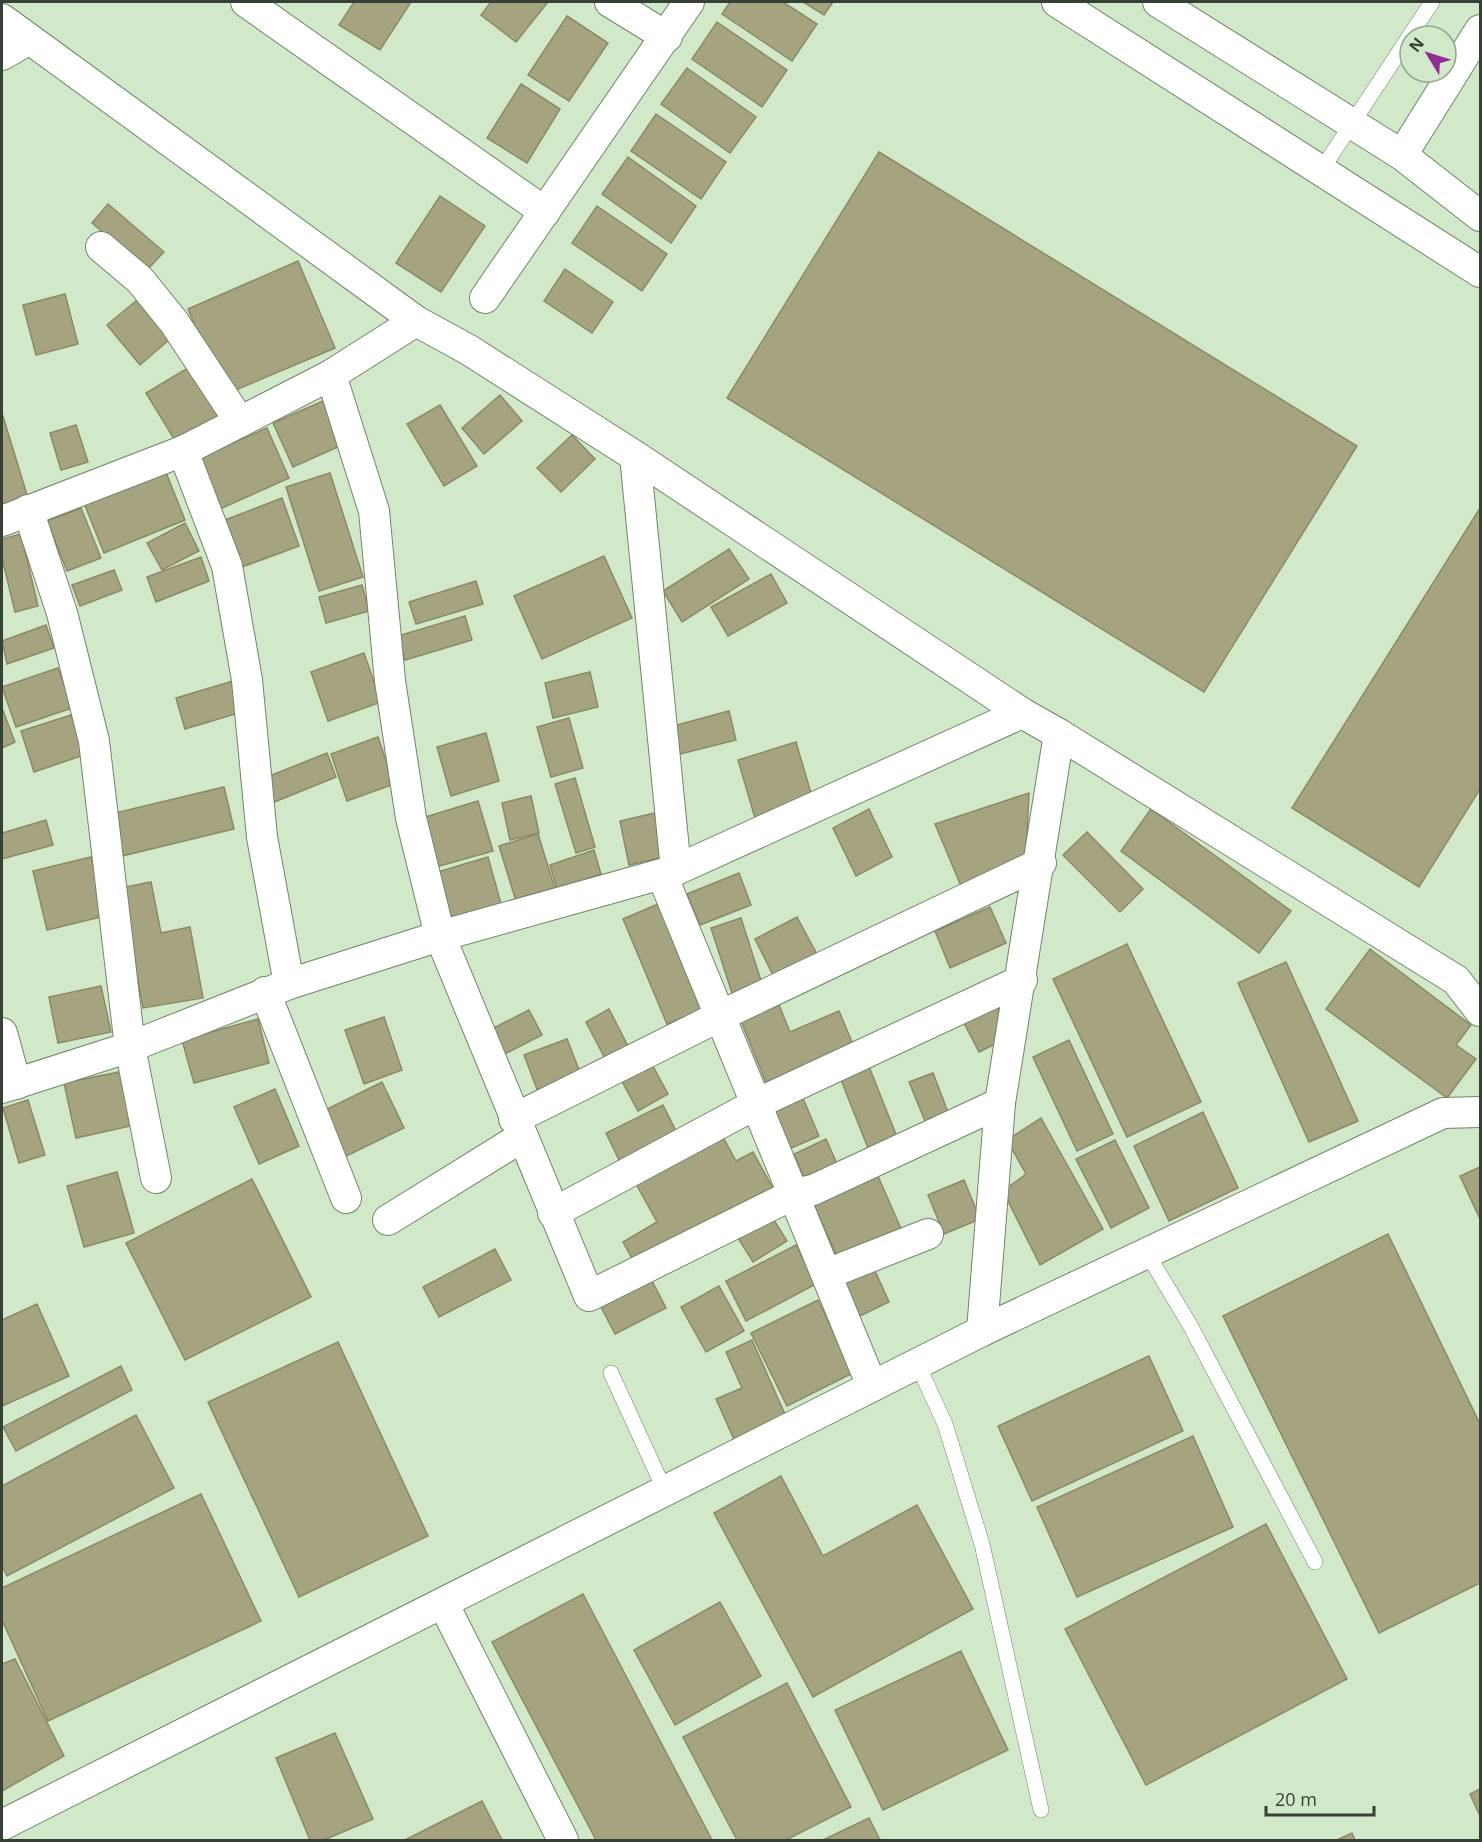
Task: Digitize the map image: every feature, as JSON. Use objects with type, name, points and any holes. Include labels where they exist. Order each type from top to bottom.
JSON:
[{"type":"street","points":[[246,2],[545,212]]},
{"type":"street","points":[[610,2],[667,37]]},
{"type":"street","points":[[485,298],[689,2]]},
{"type":"street","points":[[1057,2],[1480,272]]},
{"type":"street","points":[[1158,2],[1402,155],[1480,216]]},
{"type":"street","points":[[2,19],[416,321],[469,350],[635,456],[1022,713],[1456,980],[1480,1011]]},
{"type":"street","points":[[1402,155],[1480,30]]},
{"type":"street","points":[[2,55],[28,40]]},
{"type":"street","points":[[101,247],[140,280],[154,296],[174,322],[240,422]]},
{"type":"street","points":[[156,1178],[130,1047],[94,741],[62,613],[15,515],[183,451],[331,375],[416,321]]},
{"type":"street","points":[[331,375],[374,511],[390,681],[407,795],[440,936],[589,1296],[794,1194],[813,1190],[1000,1103]]},
{"type":"street","points":[[183,451],[227,566],[247,680],[277,988],[346,1198]]},
{"type":"street","points":[[635,456],[669,872],[720,1016],[872,1386]]},
{"type":"street","points":[[2,1033],[9,1086],[130,1047],[277,988],[440,936],[669,872],[1022,713]]},
{"type":"street","points":[[982,1330],[1000,1103],[1041,863],[1047,803],[1059,734]]},
{"type":"street","points":[[388,1220],[518,1128],[720,1016],[1041,863]]},
{"type":"street","points":[[553,1213],[756,1104],[1022,980]]},
{"type":"street","points":[[2,1825],[982,1330],[1443,1113],[1480,1112]]},
{"type":"street","points":[[827,1274],[928,1234]]},
{"type":"street","points":[[443,1603],[563,1840]]},
{"type":"lane","points":[[1320,172],[1432,2]]},
{"type":"lane","points":[[1147,1253],[1191,1327],[1315,1562]]},
{"type":"lane","points":[[917,1364],[945,1424],[982,1544],[1041,1810]]},
{"type":"lane","points":[[611,1373],[665,1491]]},
{"type":"building","points":[[354,2],[411,2],[380,50],[339,25]]},
{"type":"building","points":[[491,2],[548,2],[516,42],[481,15]]},
{"type":"building","points":[[730,2],[783,2],[817,24],[792,61],[722,14]]},
{"type":"building","points":[[803,2],[833,2],[824,15]]},
{"type":"building","points":[[567,16],[608,43],[569,101],[528,75]]},
{"type":"building","points":[[717,22],[787,70],[762,107],[692,59]]},
{"type":"building","points":[[687,68],[756,117],[730,153],[661,104]]},
{"type":"building","points":[[521,84],[560,109],[527,163],[487,138]]},
{"type":"building","points":[[656,114],[726,162],[701,199],[631,151]]},
{"type":"building","points":[[879,152],[1357,446],[1204,692],[727,398]]},
{"type":"building","points":[[628,157],[696,206],[671,243],[602,194]]},
{"type":"building","points":[[440,196],[485,226],[441,292],[396,263]]},
{"type":"building","points":[[108,204],[164,252],[147,270],[92,223]]},
{"type":"building","points":[[597,206],[667,254],[642,291],[572,243]]},
{"type":"building","points":[[298,261],[335,348],[224,395],[188,309]]},
{"type":"building","points":[[565,269],[613,302],[592,333],[544,301]]},
{"type":"building","points":[[65,294],[78,344],[36,355],[23,305]]},
{"type":"building","points":[[137,300],[170,339],[140,365],[107,325]]},
{"type":"building","points":[[191,366],[223,420],[179,447],[146,393]]},
{"type":"building","points":[[500,395],[522,421],[484,454],[462,428]]},
{"type":"building","points":[[323,401],[342,445],[293,467],[273,423]]},
{"type":"building","points":[[440,405],[477,466],[444,486],[407,424]]},
{"type":"building","points":[[2,413],[28,498],[2,506]]},
{"type":"building","points":[[76,425],[88,462],[61,470],[50,433]]},
{"type":"building","points":[[267,428],[289,478],[220,509],[198,458]]},
{"type":"building","points":[[572,435],[595,459],[561,492],[537,468]]},
{"type":"building","points":[[165,470],[185,520],[104,553],[84,503]]},
{"type":"building","points":[[330,473],[363,577],[319,591],[286,487]]},
{"type":"building","points":[[282,498],[299,546],[242,567],[225,520]]},
{"type":"building","points":[[81,508],[101,558],[67,571],[47,521]]},
{"type":"building","points":[[1480,508],[1480,789],[1419,887],[1292,808]]},
{"type":"building","points":[[185,523],[199,551],[162,570],[147,543]]},
{"type":"building","points":[[21,534],[38,606],[15,612],[2,558],[2,539]]},
{"type":"building","points":[[729,549],[749,579],[682,622],[663,591]]},
{"type":"building","points":[[604,556],[632,618],[542,659],[514,596]]},
{"type":"building","points":[[201,557],[209,581],[156,602],[147,577]]},
{"type":"building","points":[[114,570],[122,590],[80,606],[72,585]]},
{"type":"building","points":[[771,574],[787,603],[728,636],[711,607]]},
{"type":"building","points":[[476,581],[483,604],[416,624],[409,602]]},
{"type":"building","points":[[362,585],[369,611],[326,623],[319,597]]},
{"type":"building","points":[[465,616],[472,640],[405,660],[398,636]]},
{"type":"building","points":[[46,625],[54,648],[7,664],[2,641]]},
{"type":"building","points":[[364,653],[381,702],[328,721],[311,672]]},
{"type":"building","points":[[58,668],[72,708],[16,727],[2,687]]},
{"type":"building","points":[[590,672],[598,707],[553,718],[545,683]]},
{"type":"building","points":[[233,681],[242,712],[185,729],[176,698]]},
{"type":"building","points":[[2,708],[15,742],[2,748]]},
{"type":"building","points":[[729,711],[736,740],[680,754],[673,726]]},
{"type":"building","points":[[71,715],[84,755],[34,772],[21,731]]},
{"type":"building","points":[[569,718],[583,768],[551,777],[537,727]]},
{"type":"building","points":[[486,733],[499,781],[451,796],[437,747]]},
{"type":"building","points":[[378,737],[394,784],[347,801],[331,754]]},
{"type":"building","points":[[796,742],[813,800],[755,818],[738,760]]},
{"type":"building","points":[[327,753],[336,777],[272,803],[262,779]]},
{"type":"building","points":[[575,778],[595,847],[576,853],[555,784]]},
{"type":"building","points":[[224,787],[234,829],[122,856],[111,814]]},
{"type":"building","points":[[1029,793],[1026,855],[961,886],[935,824]]},
{"type":"building","points":[[531,796],[539,833],[510,840],[502,803]]},
{"type":"building","points":[[478,801],[493,851],[436,867],[422,818]]},
{"type":"building","points":[[869,809],[892,857],[856,876],[833,828]]},
{"type":"building","points":[[1151,809],[1291,911],[1259,953],[1121,851]]},
{"type":"building","points":[[659,812],[668,856],[629,865],[620,821]]},
{"type":"building","points":[[46,820],[53,845],[2,859],[2,833]]},
{"type":"building","points":[[1087,832],[1143,889],[1120,912],[1063,855]]},
{"type":"building","points":[[538,834],[555,889],[516,901],[499,846]]},
{"type":"building","points":[[594,850],[601,874],[557,889],[550,865]]},
{"type":"building","points":[[91,857],[105,916],[47,930],[33,871]]},
{"type":"building","points":[[488,857],[503,911],[449,927],[434,873]]},
{"type":"building","points":[[739,873],[751,905],[700,925],[687,894]]},
{"type":"building","points":[[151,882],[161,933],[190,927],[203,998],[143,1008],[121,888]]},
{"type":"building","points":[[658,904],[701,1010],[667,1024],[623,919]]},
{"type":"building","points":[[990,907],[1006,943],[950,968],[935,931]]},
{"type":"building","points":[[797,917],[819,958],[776,981],[755,939]]},
{"type":"building","points":[[741,918],[762,984],[732,993],[711,928]]},
{"type":"building","points":[[1127,944],[1201,1102],[1127,1137],[1053,979]]},
{"type":"building","points":[[1370,949],[1471,1025],[1456,1045],[1476,1059],[1447,1098],[1326,1009]]},
{"type":"building","points":[[1286,962],[1358,1121],[1309,1142],[1238,983]]},
{"type":"building","points":[[101,986],[111,1032],[58,1043],[49,997]]},
{"type":"building","points":[[777,1000],[790,1032],[839,1011],[857,1054],[769,1090],[739,1016]]},
{"type":"building","points":[[997,1005],[1012,1036],[979,1052],[963,1021]]},
{"type":"building","points":[[609,1009],[633,1056],[610,1068],[586,1022]]},
{"type":"building","points":[[529,1010],[542,1035],[495,1059],[482,1034]]},
{"type":"building","points":[[384,1017],[402,1070],[364,1084],[345,1030]]},
{"type":"building","points":[[258,1019],[269,1063],[194,1083],[182,1040]]},
{"type":"building","points":[[567,1039],[583,1080],[540,1097],[524,1055]]},
{"type":"building","points":[[1069,1040],[1113,1134],[1077,1151],[1033,1057]]},
{"type":"building","points":[[648,1057],[668,1094],[638,1111],[618,1074]]},
{"type":"building","points":[[868,1064],[899,1142],[870,1153],[839,1075]]},
{"type":"building","points":[[124,1071],[135,1125],[76,1138],[64,1083]]},
{"type":"building","points":[[933,1073],[948,1112],[925,1121],[909,1082]]},
{"type":"building","points":[[382,1082],[404,1128],[338,1160],[317,1114]]},
{"type":"building","points":[[275,1089],[299,1146],[259,1164],[234,1107]]},
{"type":"building","points":[[802,1096],[819,1136],[789,1149],[771,1109]]},
{"type":"building","points":[[28,1100],[45,1155],[19,1163],[3,1108]]},
{"type":"building","points":[[663,1105],[679,1137],[621,1164],[606,1133]]},
{"type":"building","points":[[1203,1112],[1238,1188],[1169,1221],[1134,1146]]},
{"type":"building","points":[[1041,1118],[1103,1229],[1040,1265],[1003,1191],[1026,1174],[1007,1140]]},
{"type":"building","points":[[722,1135],[736,1161],[753,1152],[776,1194],[638,1269],[623,1242],[657,1222],[635,1182]]},
{"type":"building","points":[[826,1139],[841,1173],[809,1188],[794,1154]]},
{"type":"building","points":[[1115,1140],[1149,1208],[1111,1228],[1076,1159]]},
{"type":"building","points":[[874,1167],[903,1233],[839,1261],[810,1196]]},
{"type":"building","points":[[1480,1167],[1480,1219],[1460,1176]]},
{"type":"building","points":[[117,1172],[134,1233],[84,1247],[67,1186]]},
{"type":"building","points":[[252,1179],[311,1297],[185,1360],[126,1243]]},
{"type":"building","points":[[964,1180],[980,1219],[944,1234],[928,1195]]},
{"type":"building","points":[[767,1209],[787,1241],[753,1262],[733,1230]]},
{"type":"building","points":[[1388,1234],[1480,1424],[1480,1583],[1379,1633],[1223,1316]]},
{"type":"building","points":[[796,1245],[816,1284],[746,1321],[726,1281]]},
{"type":"building","points":[[495,1249],[511,1280],[439,1317],[423,1287]]},
{"type":"building","points":[[871,1262],[889,1302],[860,1316],[842,1276]]},
{"type":"building","points":[[650,1277],[666,1308],[615,1334],[599,1303]]},
{"type":"building","points":[[719,1286],[744,1331],[706,1352],[681,1307]]},
{"type":"building","points":[[818,1300],[853,1373],[787,1406],[751,1333]]},
{"type":"building","points":[[37,1304],[69,1376],[2,1406],[2,1320]]},
{"type":"building","points":[[752,1340],[788,1421],[736,1444],[716,1399],[742,1388],[726,1352]]},
{"type":"building","points":[[338,1342],[428,1536],[299,1597],[208,1402]]},
{"type":"building","points":[[1149,1356],[1183,1431],[1032,1501],[998,1426]]},
{"type":"building","points":[[121,1366],[132,1390],[16,1451],[3,1427]]},
{"type":"building","points":[[136,1415],[174,1488],[7,1576],[2,1566],[2,1486]]},
{"type":"building","points":[[1193,1436],[1233,1527],[1077,1597],[1037,1507]]},
{"type":"building","points":[[781,1476],[823,1556],[917,1505],[973,1609],[813,1697],[714,1513]]},
{"type":"building","points":[[201,1494],[261,1621],[48,1721],[2,1620],[2,1588]]},
{"type":"building","points":[[1266,1524],[1347,1679],[1146,1785],[1065,1629]]},
{"type":"building","points":[[583,1594],[712,1840],[596,1840],[492,1642]]},
{"type":"building","points":[[720,1602],[761,1676],[675,1725],[634,1650]]},
{"type":"building","points":[[961,1651],[1008,1750],[883,1810],[835,1710]]},
{"type":"building","points":[[15,1659],[64,1756],[2,1791],[2,1664]]},
{"type":"building","points":[[787,1683],[851,1807],[786,1840],[737,1840],[683,1737]]},
{"type":"building","points":[[335,1733],[373,1819],[324,1840],[310,1840],[276,1758]]},
{"type":"building","points":[[1480,1789],[1480,1816],[1470,1794]]},
{"type":"building","points":[[482,1801],[502,1840],[405,1840]]},
{"type":"building","points":[[869,1818],[880,1840],[823,1840]]},
{"type":"building","points":[[1352,1833],[1355,1840],[1337,1840]]}]
